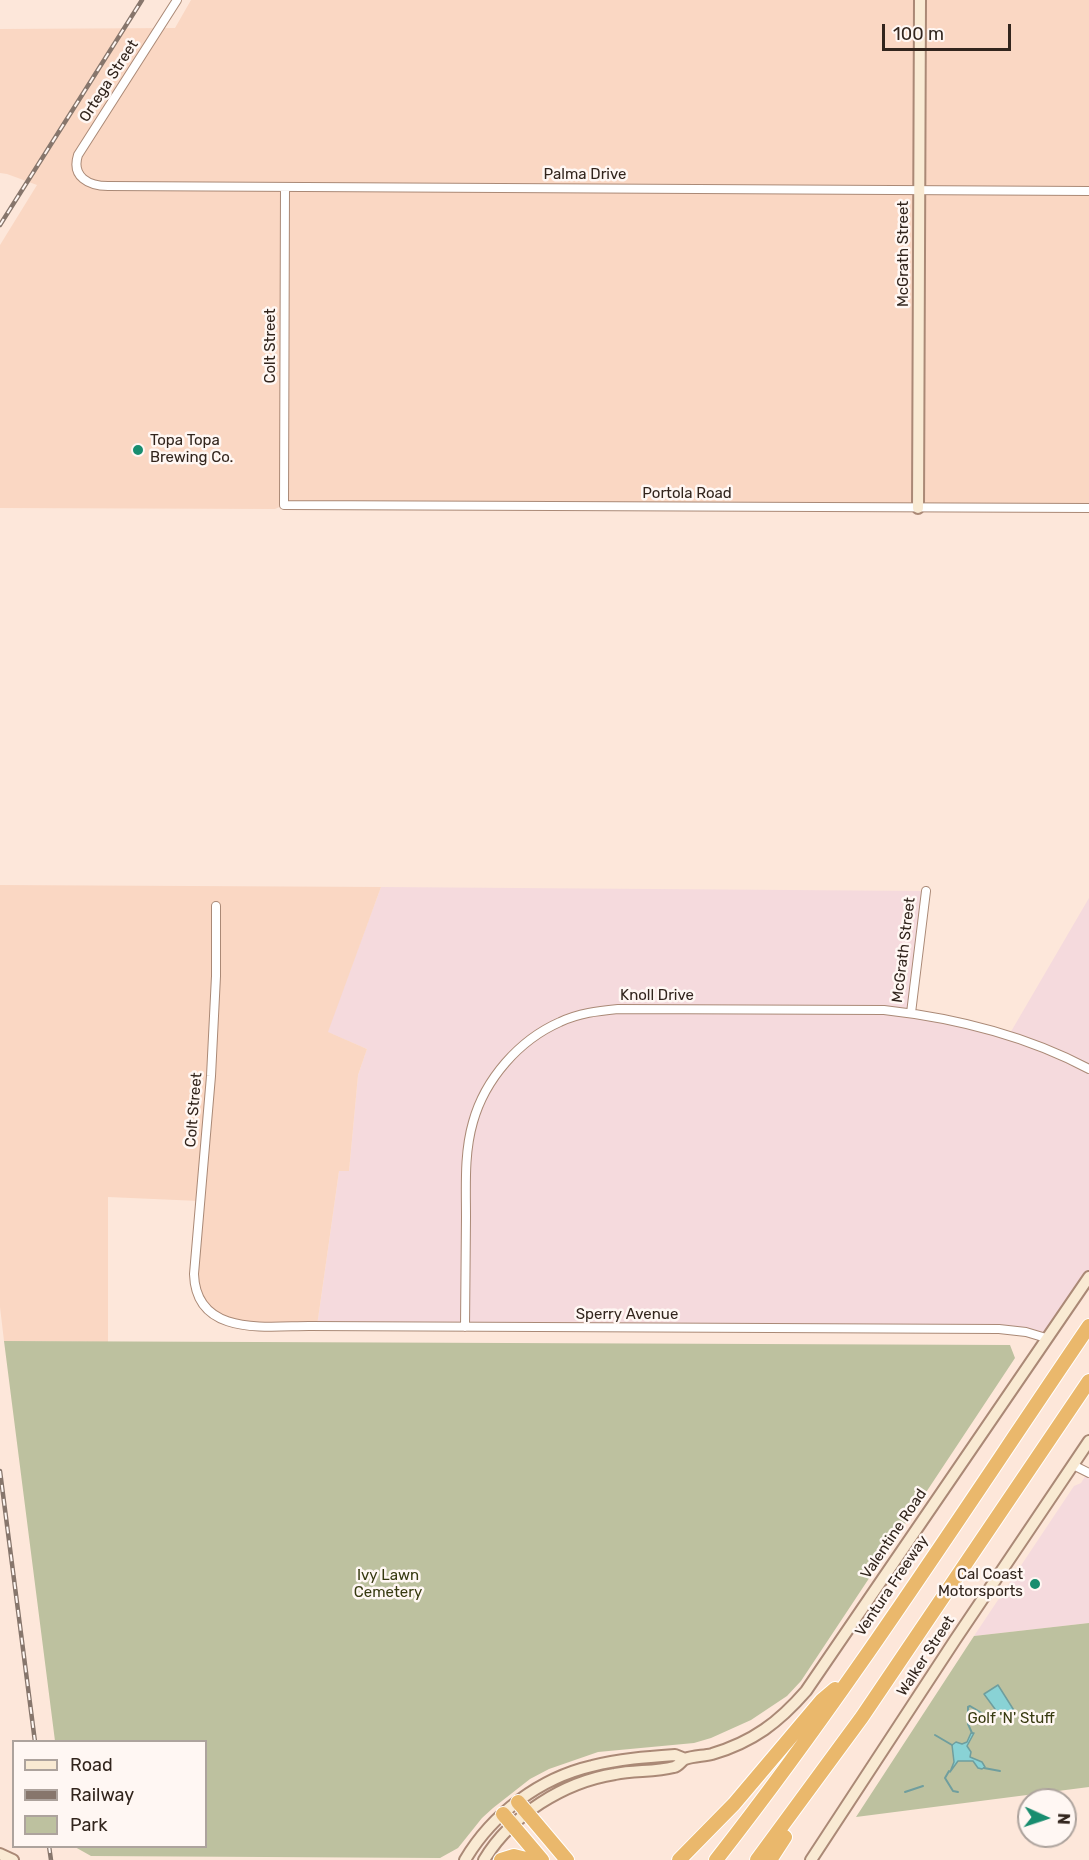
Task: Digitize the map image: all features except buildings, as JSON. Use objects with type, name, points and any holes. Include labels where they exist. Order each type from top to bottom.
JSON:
[{"type":"highway","name":"Ventura Freeway","points":[[716,1860],[782,1774],[849,1679],[1089,1326]]},
{"type":"highway","points":[[770,1860],[862,1717],[1089,1381]]},
{"type":"highway","points":[[679,1860],[734,1804],[822,1700],[849,1679]]},
{"type":"highway","points":[[757,1860],[862,1717]]},
{"type":"highway","points":[[518,1802],[567,1860]]},
{"type":"highway","points":[[503,1814],[542,1860]]},
{"type":"highway","points":[[501,1860],[514,1857],[530,1860]]},
{"type":"street","name":"Ortega Street","points":[[83,180],[76,165],[80,150],[177,0]]},
{"type":"street","name":"McGrath Street","points":[[918,508],[920,0]]},
{"type":"street","name":"Palma Drive","points":[[83,180],[92,185],[105,186],[1089,191]]},
{"type":"street","name":"Colt Street","points":[[284,505],[285,187]]},
{"type":"street","name":"Portola Road","points":[[284,505],[1089,508]]},
{"type":"street","name":"McGrath Street","points":[[911,1013],[926,891]]},
{"type":"street","name":"Colt Street","points":[[210,1312],[200,1299],[194,1274],[212,1067],[216,906]]},
{"type":"street","name":"Knoll Drive","points":[[465,1327],[466,1167],[473,1121],[483,1095],[497,1072],[537,1035],[569,1018],[584,1013],[618,1009],[861,1010],[911,1013],[980,1026],[1003,1033],[1054,1052],[1089,1069]]},
{"type":"street","name":"Valentine Road","points":[[484,1860],[513,1826],[549,1798],[592,1779],[624,1772],[676,1767],[685,1759],[712,1754],[754,1737],[771,1726],[791,1708],[806,1691],[1089,1277]]},
{"type":"street","name":"Sperry Avenue","points":[[210,1312],[224,1321],[242,1325],[999,1329],[1026,1332],[1046,1338]]},
{"type":"street","name":"Walker Street","points":[[811,1860],[1089,1441]]},
{"type":"street","points":[[1073,1465],[1089,1473]]},
{"type":"street","name":"Valentine Road","points":[[465,1860],[489,1828],[503,1814],[547,1783],[589,1766],[675,1755],[685,1759]]},
{"type":"street","points":[[0,1854],[13,1860]]},
{"type":"shaded area","points":[[191,0],[1089,0],[1089,508],[284,505],[275,509],[0,508],[0,245],[37,185],[0,173],[0,29],[175,28]]},
{"type":"shaded area","points":[[0,885],[381,887],[328,1032],[367,1049],[358,1075],[349,1171],[339,1171],[317,1326],[242,1325],[219,1318],[197,1293],[199,1201],[108,1197],[108,1342],[4,1341],[0,1307]]},
{"type":"shaded area","points":[[381,887],[926,891],[911,1013],[1009,1035],[1089,898],[1089,1277],[1046,1338],[1026,1332],[317,1326],[339,1171],[349,1171],[358,1075],[367,1049],[327,1032]]},
{"type":"shaded area","points":[[1089,1470],[1089,1623],[974,1636],[1074,1486],[1081,1483]]},
{"type":"green space","name":"Ivy Lawn Cemetery","points":[[4,1341],[1010,1345],[1015,1358],[801,1681],[787,1696],[751,1720],[711,1738],[694,1743],[598,1752],[549,1769],[530,1779],[493,1808],[458,1848],[440,1858],[91,1856],[77,1848],[207,1848],[207,1740],[55,1740]]},
{"type":"green space","name":"Golf 'N' Stuff","points":[[1089,1623],[1089,1787],[1017,1788],[1017,1796],[856,1817],[974,1636]]},
{"type":"water","points":[[998,1685],[1015,1712],[1003,1720],[984,1694]]},
{"type":"water","points":[[971,1733],[974,1733],[967,1746],[971,1752],[970,1757],[982,1762],[985,1767],[978,1768],[973,1761],[958,1761],[950,1772],[954,1762],[952,1745],[956,1742],[962,1744],[967,1742]]},
{"type":"waterway","points":[[972,1733],[968,1724],[968,1707],[985,1715],[990,1723]]},
{"type":"waterway","points":[[935,1735],[952,1745]]},
{"type":"waterway","points":[[984,1768],[1000,1771]]},
{"type":"waterway","points":[[949,1771],[945,1778],[953,1791],[958,1792]]},
{"type":"waterway","points":[[905,1792],[923,1786]]},
{"type":"railway","points":[[0,225],[142,0]]},
{"type":"railway","points":[[0,1471],[35,1740]]},
{"type":"railway","points":[[49,1848],[51,1860]]},
{"type":"place","name":"Topa Topa Brewing Co.","points":[[138,450]]},
{"type":"place","name":"Cal Coast Motorsports","points":[[1035,1584]]}]
